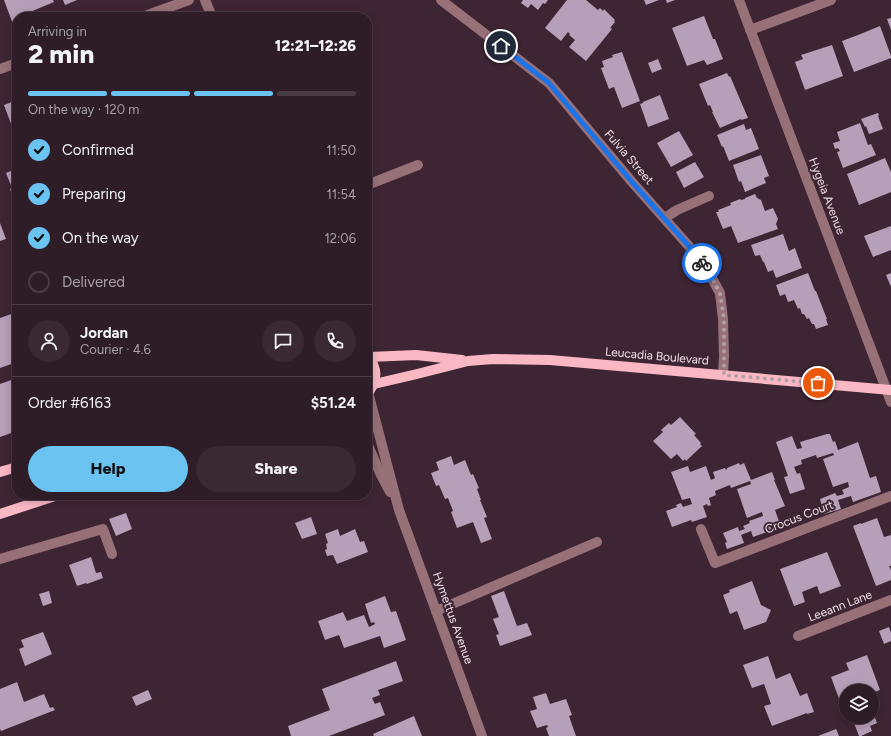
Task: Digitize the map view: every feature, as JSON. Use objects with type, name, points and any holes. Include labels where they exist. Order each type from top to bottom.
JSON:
[{"type":"main road","name":"Leucadia Boulevard","points":[[372,356],[416,355],[468,361],[493,359],[550,360],[889,389]]},
{"type":"main road","name":"Leucadia Boulevard","points":[[372,389],[468,361]]},
{"type":"main road","points":[[372,362],[375,370],[375,379],[372,386]]},
{"type":"main road","points":[[0,472],[12,468]]},
{"type":"main road","points":[[0,514],[43,500]]},
{"type":"street","points":[[156,12],[189,0]]},
{"type":"street","points":[[206,0],[210,12]]},
{"type":"street","name":"Fulvia Street","points":[[441,0],[549,83],[695,253],[708,271],[720,293],[724,319],[724,375]]},
{"type":"street","name":"Hygeia Avenue","points":[[739,0],[889,389],[891,402]]},
{"type":"street","points":[[750,30],[831,0]]},
{"type":"street","points":[[0,69],[12,65]]},
{"type":"street","points":[[372,183],[418,165]]},
{"type":"street","points":[[665,218],[677,210],[709,196]]},
{"type":"street","name":"Hymettus Avenue","points":[[372,398],[399,510],[482,736]]},
{"type":"street","name":"Hymettus Avenue","points":[[372,455],[399,510]]},
{"type":"street","name":"Crocus Court","points":[[701,529],[715,563],[891,496]]},
{"type":"street","points":[[0,560],[103,530],[112,554]]},
{"type":"street","points":[[436,611],[597,542]]},
{"type":"street","name":"Leeann Lane","points":[[798,636],[891,600]]},
{"type":"building","points":[[4,0],[53,0],[54,2],[30,12],[12,12],[12,22]]},
{"type":"building","points":[[63,0],[77,0],[65,5]]},
{"type":"building","points":[[523,0],[548,0],[545,4],[543,3],[538,10],[531,4],[528,8],[521,3]]},
{"type":"building","points":[[567,0],[586,0],[598,10],[600,8],[603,11],[604,9],[615,20],[610,28],[612,29],[586,61],[569,47],[575,40],[569,35],[570,34],[568,32],[561,41],[545,28]]},
{"type":"building","points":[[644,0],[659,0],[646,5]]},
{"type":"building","points":[[666,0],[675,0],[667,3]]},
{"type":"building","points":[[704,16],[723,59],[707,65],[704,60],[687,66],[672,28]]},
{"type":"building","points":[[891,18],[891,30],[887,19]]},
{"type":"building","points":[[880,26],[891,58],[854,72],[842,41]]},
{"type":"building","points":[[832,45],[843,76],[805,90],[795,62],[803,59],[801,55]]},
{"type":"building","points":[[622,52],[640,101],[622,108],[614,87],[609,89],[601,68],[604,67],[602,61],[613,57],[612,55]]},
{"type":"building","points":[[658,59],[662,69],[652,73],[648,63]]},
{"type":"building","points":[[727,73],[729,77],[730,76],[748,118],[741,119],[720,128],[710,105],[708,106],[699,84]]},
{"type":"building","points":[[660,95],[669,119],[648,127],[640,104]]},
{"type":"building","points":[[12,102],[12,127],[4,105]]},
{"type":"building","points":[[878,113],[883,129],[869,134],[861,119]]},
{"type":"building","points":[[860,123],[868,145],[871,144],[876,155],[843,168],[837,152],[840,151],[838,148],[835,149],[833,143],[840,141],[837,132]]},
{"type":"building","points":[[744,124],[746,130],[751,128],[759,149],[729,161],[717,135]]},
{"type":"building","points":[[679,131],[693,155],[671,167],[657,143]]},
{"type":"building","points":[[761,155],[769,176],[764,178],[766,183],[745,192],[741,181],[739,182],[733,165]]},
{"type":"building","points":[[885,158],[891,172],[891,192],[859,205],[847,174]]},
{"type":"building","points":[[695,162],[704,177],[684,188],[676,172]]},
{"type":"building","points":[[12,170],[12,188],[6,173]]},
{"type":"building","points":[[755,194],[757,198],[761,200],[765,211],[773,208],[778,219],[776,224],[778,229],[738,243],[731,226],[723,229],[716,212],[719,212],[718,210],[731,205],[730,203],[740,199],[745,199]]},
{"type":"building","points":[[0,223],[6,239],[0,241]]},
{"type":"building","points":[[891,226],[891,250],[873,257],[864,236]]},
{"type":"building","points":[[783,234],[789,251],[795,248],[802,268],[776,278],[773,270],[768,272],[760,255],[755,256],[751,245]]},
{"type":"building","points":[[808,273],[827,319],[828,325],[816,329],[809,318],[807,319],[804,314],[802,314],[800,308],[798,309],[794,300],[788,302],[785,294],[780,296],[776,285]]},
{"type":"building","points":[[891,273],[891,287],[886,275]]},
{"type":"building","points":[[12,314],[12,364],[0,368],[0,318]]},
{"type":"building","points":[[12,380],[12,433],[0,437],[0,384]]},
{"type":"building","points":[[680,417],[696,434],[694,435],[702,446],[686,461],[685,459],[683,461],[677,454],[671,459],[653,441],[663,432],[661,430],[669,423],[671,425]]},
{"type":"building","points":[[830,434],[833,442],[835,441],[838,450],[858,442],[870,478],[876,476],[881,492],[853,502],[851,496],[838,500],[841,509],[824,514],[820,499],[835,493],[837,496],[844,494],[842,490],[849,487],[848,482],[833,487],[823,459],[834,455],[833,453],[817,458],[816,455],[801,460],[802,464],[794,467],[797,474],[800,473],[805,489],[790,494],[784,477],[788,476],[776,442],[792,436],[797,449],[802,448],[800,442]]},
{"type":"building","points":[[451,456],[454,465],[465,460],[471,475],[473,474],[479,488],[477,489],[480,500],[487,517],[484,518],[492,539],[481,543],[473,522],[457,528],[448,498],[445,499],[439,485],[436,486],[431,473],[439,470],[436,462]]},
{"type":"building","points":[[739,463],[740,465],[744,463],[751,480],[772,472],[785,506],[775,510],[781,527],[753,537],[751,531],[741,535],[744,543],[727,549],[725,543],[727,542],[723,533],[738,527],[739,531],[745,529],[743,526],[750,523],[749,521],[763,516],[762,512],[747,518],[737,489],[751,484],[750,481],[731,488],[730,485],[715,491],[716,495],[709,498],[711,505],[708,506],[707,504],[703,506],[707,517],[692,522],[691,520],[672,527],[666,511],[677,507],[676,505],[681,503],[683,507],[692,504],[690,498],[682,500],[671,472],[688,466],[690,472],[706,466],[711,480],[715,478],[713,472],[725,468],[726,470],[727,468]]},
{"type":"building","points":[[126,513],[132,529],[116,536],[109,519]]},
{"type":"building","points":[[311,517],[317,534],[302,539],[295,523]]},
{"type":"building","points":[[877,518],[884,537],[891,535],[891,566],[889,566],[891,570],[891,580],[876,586],[853,526]]},
{"type":"building","points":[[338,529],[340,536],[355,529],[360,542],[364,541],[368,552],[337,564],[333,555],[327,556],[325,550],[327,549],[326,544],[328,543],[325,534]]},
{"type":"building","points":[[827,552],[841,586],[820,594],[817,586],[802,592],[805,602],[794,606],[780,569]]},
{"type":"building","points":[[91,557],[96,573],[101,572],[103,578],[77,586],[69,565]]},
{"type":"building","points":[[752,581],[761,605],[771,610],[766,622],[744,630],[737,611],[730,614],[723,595],[730,592],[729,590]]},
{"type":"building","points":[[49,591],[52,603],[43,606],[39,594]]},
{"type":"building","points":[[504,591],[517,626],[527,623],[532,635],[500,646],[496,635],[499,634],[493,619],[499,617],[491,596]]},
{"type":"building","points":[[385,596],[391,612],[396,611],[406,640],[384,648],[380,636],[344,648],[339,635],[325,640],[318,621],[343,612],[347,621],[364,615],[369,627],[375,624],[374,622],[371,623],[365,604]]},
{"type":"building","points":[[889,627],[891,641],[884,644],[879,631]]},
{"type":"building","points":[[43,632],[52,654],[25,666],[19,649],[24,647],[21,640]]},
{"type":"building","points":[[867,655],[878,684],[839,684],[839,699],[831,677],[849,670],[846,663]]},
{"type":"building","points":[[768,656],[776,679],[790,673],[800,696],[807,693],[814,712],[807,713],[772,726],[764,706],[771,704],[764,684],[752,688],[743,665]]},
{"type":"building","points":[[396,661],[403,681],[378,690],[380,695],[372,698],[375,704],[380,702],[385,715],[329,736],[291,736],[288,726],[330,710],[322,689]]},
{"type":"building","points":[[17,682],[24,702],[44,694],[50,708],[53,707],[55,710],[1,731],[0,689]]},
{"type":"building","points":[[148,690],[152,699],[136,706],[132,697]]},
{"type":"building","points":[[546,693],[550,704],[566,699],[572,715],[569,716],[576,736],[549,736],[546,728],[548,727],[547,725],[537,728],[530,711],[537,709],[533,697]]},
{"type":"building","points":[[414,716],[422,736],[374,736],[373,734]]},
{"type":"building","points":[[854,724],[875,724],[870,726],[872,731],[859,736]]},
{"type":"building","points":[[836,729],[839,736],[818,736]]},
{"type":"way so far","points":[[702,263],[720,293],[724,319],[724,375],[818,383]]},
{"type":"route","points":[[501,46],[549,83],[702,263]]}]
